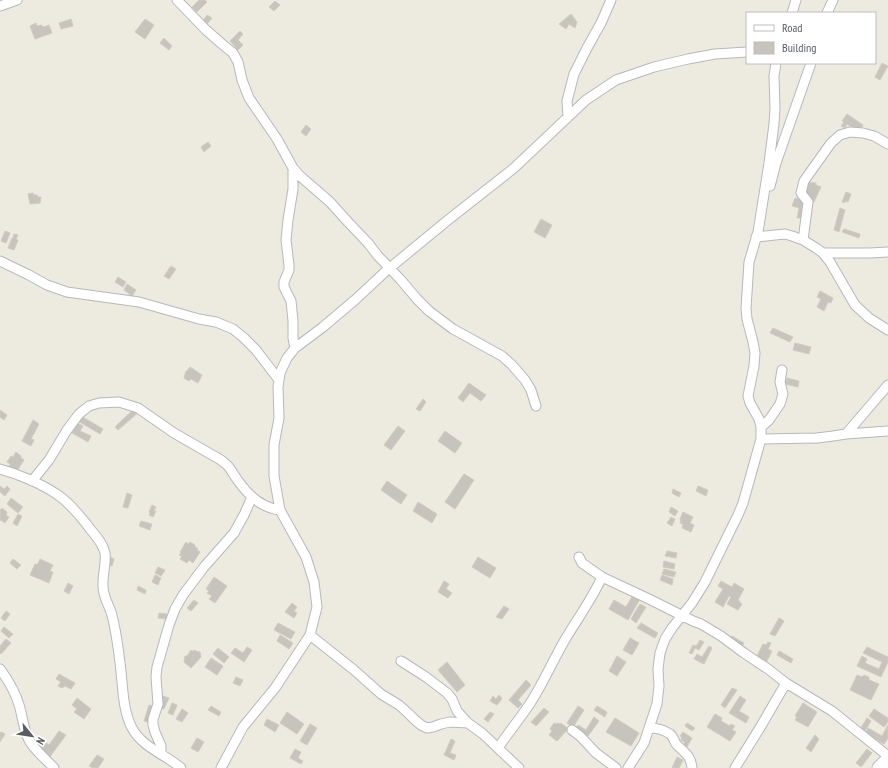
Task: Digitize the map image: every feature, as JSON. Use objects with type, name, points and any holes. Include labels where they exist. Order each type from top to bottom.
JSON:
[{"type":"street","points":[[0,6],[17,0]]},
{"type":"street","points":[[177,0],[206,30],[233,53],[238,62],[242,80],[249,98],[278,139],[293,168],[300,176],[330,202],[417,299],[440,320],[466,337],[502,356],[512,365],[531,390],[536,406]]},
{"type":"street","points":[[568,117],[567,101],[574,74],[601,23],[610,0]]},
{"type":"street","points":[[792,12],[796,0]]},
{"type":"street","points":[[828,12],[834,0]]},
{"type":"street","points":[[221,768],[243,727],[275,688],[310,635],[317,607],[314,582],[306,557],[280,510],[276,492],[273,467],[274,445],[279,418],[278,387],[280,373],[287,358],[295,348],[323,327],[390,268],[514,168],[586,100],[616,80],[654,67],[688,59],[715,54],[746,52]]},
{"type":"street","points":[[757,234],[774,124],[774,76],[776,64]]},
{"type":"street","points":[[628,768],[644,743],[657,704],[659,686],[658,669],[660,654],[665,639],[692,603],[738,515],[743,503],[761,439],[759,419],[750,403],[748,396],[755,353],[746,319],[749,262],[776,163],[811,64]]},
{"type":"street","points":[[803,240],[808,202],[801,193],[804,181],[836,138],[845,133],[863,133],[874,136],[888,144]]},
{"type":"street","points":[[293,168],[293,189],[286,240],[289,270],[284,282],[284,287],[291,301],[295,348]]},
{"type":"street","points":[[757,234],[785,234],[792,236],[803,240],[823,253],[843,283],[855,305],[869,318],[888,330]]},
{"type":"street","points":[[823,253],[888,252]]},
{"type":"street","points":[[0,261],[47,285],[67,292],[139,302],[199,319],[216,322],[233,329],[256,350],[279,380]]},
{"type":"street","points":[[761,427],[769,420],[780,404],[782,394],[780,382],[782,370]]},
{"type":"street","points":[[846,434],[888,385]]},
{"type":"street","points":[[32,481],[50,460],[67,430],[79,414],[90,406],[99,403],[119,402],[138,408],[174,433],[221,460],[228,465],[246,492],[257,501],[272,509],[280,510]]},
{"type":"street","points":[[761,439],[817,438],[888,431]]},
{"type":"street","points":[[0,469],[32,481],[58,495],[73,509],[102,544],[105,553],[102,585],[111,612],[117,639],[123,691],[128,717],[133,729],[141,739],[181,768]]},
{"type":"street","points":[[161,754],[161,746],[153,725],[158,704],[156,677],[157,667],[174,609],[204,567],[234,533],[252,497]]},
{"type":"street","points":[[579,557],[582,563],[602,577],[682,615],[721,636],[786,683],[832,711],[888,756]]},
{"type":"street","points":[[498,748],[529,705],[563,643],[595,592],[602,577]]},
{"type":"street","points":[[310,635],[354,670],[381,694],[399,705],[426,728],[450,722],[468,723]]},
{"type":"street","points":[[401,661],[447,692],[457,711],[468,723],[483,734],[519,768]]},
{"type":"street","points":[[0,669],[16,694],[25,731],[30,742],[54,768]]},
{"type":"street","points":[[736,768],[786,683]]},
{"type":"street","points":[[650,728],[659,729],[672,735],[677,744],[688,755],[692,768]]},
{"type":"street","points":[[572,730],[580,736],[596,753],[616,768]]},
{"type":"street","points":[[879,768],[888,759]]},
{"type":"building","points":[[199,0],[205,0],[207,2],[197,12],[192,7]]},
{"type":"building","points":[[275,1],[280,5],[274,11],[269,7]]},
{"type":"building","points":[[571,14],[577,22],[575,28],[569,24],[566,29],[559,24]]},
{"type":"building","points":[[207,15],[212,18],[207,24],[203,21]]},
{"type":"building","points":[[71,19],[73,26],[61,29],[59,23]]},
{"type":"building","points":[[145,19],[154,25],[145,39],[135,32]]},
{"type":"building","points":[[36,23],[37,26],[41,25],[44,27],[49,25],[52,33],[35,39],[30,26]]},
{"type":"building","points":[[240,31],[243,34],[238,40],[243,45],[238,50],[230,41]]},
{"type":"building","points":[[164,38],[172,46],[169,50],[160,43]]},
{"type":"building","points":[[882,63],[888,66],[880,80],[875,77]]},
{"type":"building","points":[[847,114],[863,125],[859,132],[847,124],[845,128],[841,126],[844,122],[842,121]]},
{"type":"building","points":[[306,125],[311,129],[306,136],[301,132]]},
{"type":"building","points":[[208,142],[211,146],[204,152],[201,147]]},
{"type":"building","points":[[809,182],[816,183],[816,185],[821,187],[814,202],[809,200],[809,196],[804,192]]},
{"type":"building","points":[[846,192],[851,194],[848,202],[845,201],[844,203],[842,202]]},
{"type":"building","points":[[33,193],[38,197],[41,197],[40,203],[30,204],[28,194]]},
{"type":"building","points":[[795,198],[806,201],[803,218],[797,218],[799,208],[792,206]]},
{"type":"building","points":[[840,208],[845,210],[839,232],[834,230]]},
{"type":"building","points":[[541,219],[552,225],[545,238],[534,232]]},
{"type":"building","points":[[844,229],[860,234],[859,238],[842,232]]},
{"type":"building","points":[[5,231],[10,233],[6,243],[1,241]]},
{"type":"building","points":[[14,234],[18,235],[16,239],[18,240],[14,250],[8,248]]},
{"type":"building","points":[[171,266],[176,269],[169,279],[164,276]]},
{"type":"building","points":[[118,277],[126,282],[123,287],[115,282]]},
{"type":"building","points":[[127,284],[136,290],[132,296],[124,290]]},
{"type":"building","points":[[820,291],[833,298],[831,303],[828,302],[824,311],[817,307],[821,299],[817,297]]},
{"type":"building","points":[[773,328],[793,337],[790,342],[770,333]]},
{"type":"building","points":[[795,343],[811,347],[809,354],[793,350]]},
{"type":"building","points":[[190,367],[202,375],[198,383],[191,379],[189,381],[184,378],[186,371]]},
{"type":"building","points":[[787,378],[799,381],[798,387],[785,384]]},
{"type":"building","points":[[469,383],[486,395],[481,401],[470,393],[463,402],[458,398]]},
{"type":"building","points":[[423,399],[426,402],[420,411],[416,409]]},
{"type":"building","points":[[136,407],[140,411],[118,430],[115,427]]},
{"type":"building","points":[[0,410],[7,415],[4,420],[0,417]]},
{"type":"building","points":[[81,416],[103,429],[100,434],[78,421]]},
{"type":"building","points":[[33,420],[39,424],[31,439],[34,440],[31,446],[22,441]]},
{"type":"building","points":[[77,423],[83,426],[80,431],[91,436],[88,442],[72,433]]},
{"type":"building","points":[[398,426],[405,431],[391,450],[384,445]]},
{"type":"building","points":[[445,431],[462,443],[455,453],[438,441]]},
{"type":"building","points":[[16,452],[24,460],[17,471],[9,466],[10,464],[7,462]]},
{"type":"building","points":[[464,474],[474,480],[455,509],[445,502]]},
{"type":"building","points":[[387,481],[407,495],[401,504],[381,490]]},
{"type":"building","points":[[0,486],[4,489],[7,486],[10,489],[5,496],[0,492]]},
{"type":"building","points":[[698,486],[708,490],[706,496],[696,491]]},
{"type":"building","points":[[673,489],[681,493],[679,497],[672,493]]},
{"type":"building","points":[[127,493],[132,495],[128,508],[123,507]]},
{"type":"building","points":[[11,498],[23,507],[18,513],[7,504]]},
{"type":"building","points":[[418,502],[437,514],[432,523],[413,511]]},
{"type":"building","points":[[152,505],[156,507],[153,517],[149,515]]},
{"type":"building","points":[[671,507],[678,511],[675,516],[669,512]]},
{"type":"building","points":[[2,508],[7,512],[6,515],[9,517],[5,523],[1,520],[0,521],[0,510]]},
{"type":"building","points":[[683,512],[693,517],[690,523],[694,525],[691,532],[682,528],[683,524],[680,523]]},
{"type":"building","points":[[18,514],[22,516],[17,526],[13,523]]},
{"type":"building","points":[[671,517],[675,519],[672,526],[667,523]]},
{"type":"building","points":[[141,521],[152,524],[150,530],[139,526]]},
{"type":"building","points":[[186,542],[188,544],[190,542],[195,545],[198,549],[197,550],[200,552],[193,563],[189,560],[187,563],[180,559],[182,556],[179,555],[181,553],[180,552]]},
{"type":"building","points":[[667,551],[677,553],[676,558],[665,556]]},
{"type":"building","points":[[110,557],[114,559],[112,566],[107,565]]},
{"type":"building","points":[[478,557],[496,568],[490,578],[472,567]]},
{"type":"building","points":[[13,559],[21,565],[17,569],[10,563]]},
{"type":"building","points":[[40,559],[53,565],[50,571],[53,572],[49,583],[30,575],[35,564],[38,564]]},
{"type":"building","points":[[664,561],[675,564],[674,569],[663,567]]},
{"type":"building","points":[[158,567],[165,570],[161,576],[155,573]]},
{"type":"building","points":[[664,569],[676,572],[674,577],[662,574]]},
{"type":"building","points":[[155,575],[161,578],[158,585],[152,582]]},
{"type":"building","points":[[662,575],[673,579],[672,585],[660,580]]},
{"type":"building","points":[[214,577],[227,586],[215,603],[209,599],[212,596],[207,593],[209,591],[206,589]]},
{"type":"building","points":[[444,581],[449,584],[446,589],[452,593],[448,598],[438,592]]},
{"type":"building","points":[[721,581],[732,587],[734,583],[744,589],[738,600],[742,604],[738,610],[727,604],[731,597],[729,596],[723,607],[715,602],[723,589],[718,586]]},
{"type":"building","points":[[68,583],[73,586],[69,594],[64,591]]},
{"type":"building","points":[[138,586],[146,590],[145,594],[137,590]]},
{"type":"building","points":[[633,595],[640,599],[628,620],[609,609],[614,600],[626,607]]},
{"type":"building","points":[[194,600],[198,603],[191,611],[187,608]]},
{"type":"building","points":[[292,603],[297,607],[294,611],[297,613],[294,618],[285,612]]},
{"type":"building","points":[[640,604],[646,607],[636,623],[631,619]]},
{"type":"building","points":[[504,606],[509,609],[502,619],[496,617]]},
{"type":"building","points":[[6,611],[10,614],[5,621],[1,618]]},
{"type":"building","points":[[159,613],[167,614],[166,619],[158,618]]},
{"type":"building","points":[[779,618],[784,621],[775,636],[770,634]]},
{"type":"building","points":[[278,623],[295,632],[291,639],[274,630]]},
{"type":"building","points":[[641,623],[658,633],[655,638],[637,628]]},
{"type":"building","points":[[4,627],[13,634],[9,638],[1,631]]},
{"type":"building","points":[[280,635],[293,643],[289,649],[277,641]]},
{"type":"building","points":[[732,636],[744,643],[741,648],[729,641]]},
{"type":"building","points":[[630,638],[639,643],[632,655],[623,650]]},
{"type":"building","points":[[6,639],[11,643],[1,654],[0,646]]},
{"type":"building","points":[[700,640],[704,642],[699,650],[695,648]]},
{"type":"building","points":[[768,642],[771,643],[768,649],[772,651],[765,665],[755,660],[763,644],[766,645]]},
{"type":"building","points":[[693,645],[696,646],[692,654],[689,653]]},
{"type":"building","points":[[709,646],[712,648],[704,664],[694,659],[697,654],[702,657]]},
{"type":"building","points":[[247,647],[252,650],[244,662],[231,653],[235,648],[243,653]]},
{"type":"building","points":[[867,647],[888,657],[888,662],[881,677],[857,666],[862,656],[867,659],[865,663],[879,669],[882,662],[863,653]]},
{"type":"building","points":[[218,648],[229,657],[224,663],[213,654]]},
{"type":"building","points":[[191,650],[193,652],[193,650],[200,652],[201,657],[191,668],[184,662],[185,656],[187,656]]},
{"type":"building","points":[[779,651],[793,659],[791,663],[777,655]]},
{"type":"building","points":[[617,656],[626,662],[617,676],[609,671]]},
{"type":"building","points":[[211,658],[223,666],[217,675],[205,667]]},
{"type":"building","points":[[447,662],[465,685],[457,692],[438,670]]},
{"type":"building","points":[[59,674],[75,683],[71,689],[65,686],[62,688],[58,686],[61,682],[56,679]]},
{"type":"building","points":[[857,675],[869,677],[869,680],[879,684],[871,700],[850,690]]},
{"type":"building","points":[[236,677],[243,680],[240,686],[233,683]]},
{"type":"building","points":[[526,680],[531,685],[518,700],[522,704],[518,708],[509,700]]},
{"type":"building","points":[[732,688],[737,690],[725,708],[721,705]]},
{"type":"building","points":[[499,695],[502,699],[497,705],[490,701],[493,696],[496,699]]},
{"type":"building","points":[[163,696],[169,698],[164,709],[161,708],[160,704]]},
{"type":"building","points":[[740,696],[746,700],[739,711],[749,717],[746,723],[729,713]]},
{"type":"building","points":[[77,698],[91,709],[84,719],[74,712],[77,709],[72,705]]},
{"type":"building","points":[[172,703],[177,705],[173,715],[168,713]]},
{"type":"building","points":[[803,703],[817,712],[808,727],[795,720],[797,717],[795,716]]},
{"type":"building","points":[[149,705],[156,707],[151,723],[144,721]]},
{"type":"building","points":[[211,706],[221,712],[219,716],[208,710]]},
{"type":"building","points":[[578,706],[584,710],[573,727],[567,723]]},
{"type":"building","points":[[597,706],[607,712],[605,717],[594,710]]},
{"type":"building","points":[[544,708],[549,712],[536,726],[531,722]]},
{"type":"building","points":[[182,709],[188,713],[182,722],[176,719]]},
{"type":"building","points":[[874,709],[888,718],[888,722],[884,727],[869,716]]},
{"type":"building","points":[[287,712],[304,724],[297,734],[280,723]]},
{"type":"building","points":[[490,712],[494,714],[488,722],[484,719]]},
{"type":"building","points":[[715,714],[722,718],[721,721],[730,726],[731,724],[735,726],[732,730],[736,732],[730,741],[707,727]]},
{"type":"building","points":[[594,717],[599,721],[588,736],[576,728],[578,725],[586,730]]},
{"type":"building","points":[[615,718],[639,733],[631,746],[606,732]]},
{"type":"building","points":[[867,718],[871,721],[865,731],[861,728]]},
{"type":"building","points":[[267,719],[279,725],[275,732],[264,725]]},
{"type":"building","points":[[554,723],[561,723],[568,729],[557,741],[549,735],[552,731],[550,729]]},
{"type":"building","points":[[687,723],[695,728],[692,731],[685,726]]},
{"type":"building","points":[[310,724],[317,728],[307,745],[300,741]]},
{"type":"building","points":[[888,725],[888,738],[884,744],[866,733],[868,728],[882,736]]},
{"type":"building","points":[[59,731],[66,735],[49,758],[43,754],[45,752],[41,749],[45,742],[49,745]]},
{"type":"building","points":[[683,732],[692,738],[687,747],[683,745],[685,742],[681,740],[682,737],[680,736]]},
{"type":"building","points":[[0,733],[5,734],[0,742]]},
{"type":"building","points":[[815,735],[819,739],[811,752],[806,748]]},
{"type":"building","points":[[197,738],[204,742],[198,752],[191,748]]},
{"type":"building","points":[[451,739],[455,741],[450,753],[456,755],[454,760],[444,755]]},
{"type":"building","points":[[295,749],[301,752],[298,758],[303,761],[301,764],[290,758]]},
{"type":"building","points":[[867,749],[872,753],[861,767],[856,763]]},
{"type":"building","points":[[97,755],[104,759],[98,768],[89,766]]},
{"type":"building","points":[[677,757],[683,760],[679,768],[672,768]]}]
